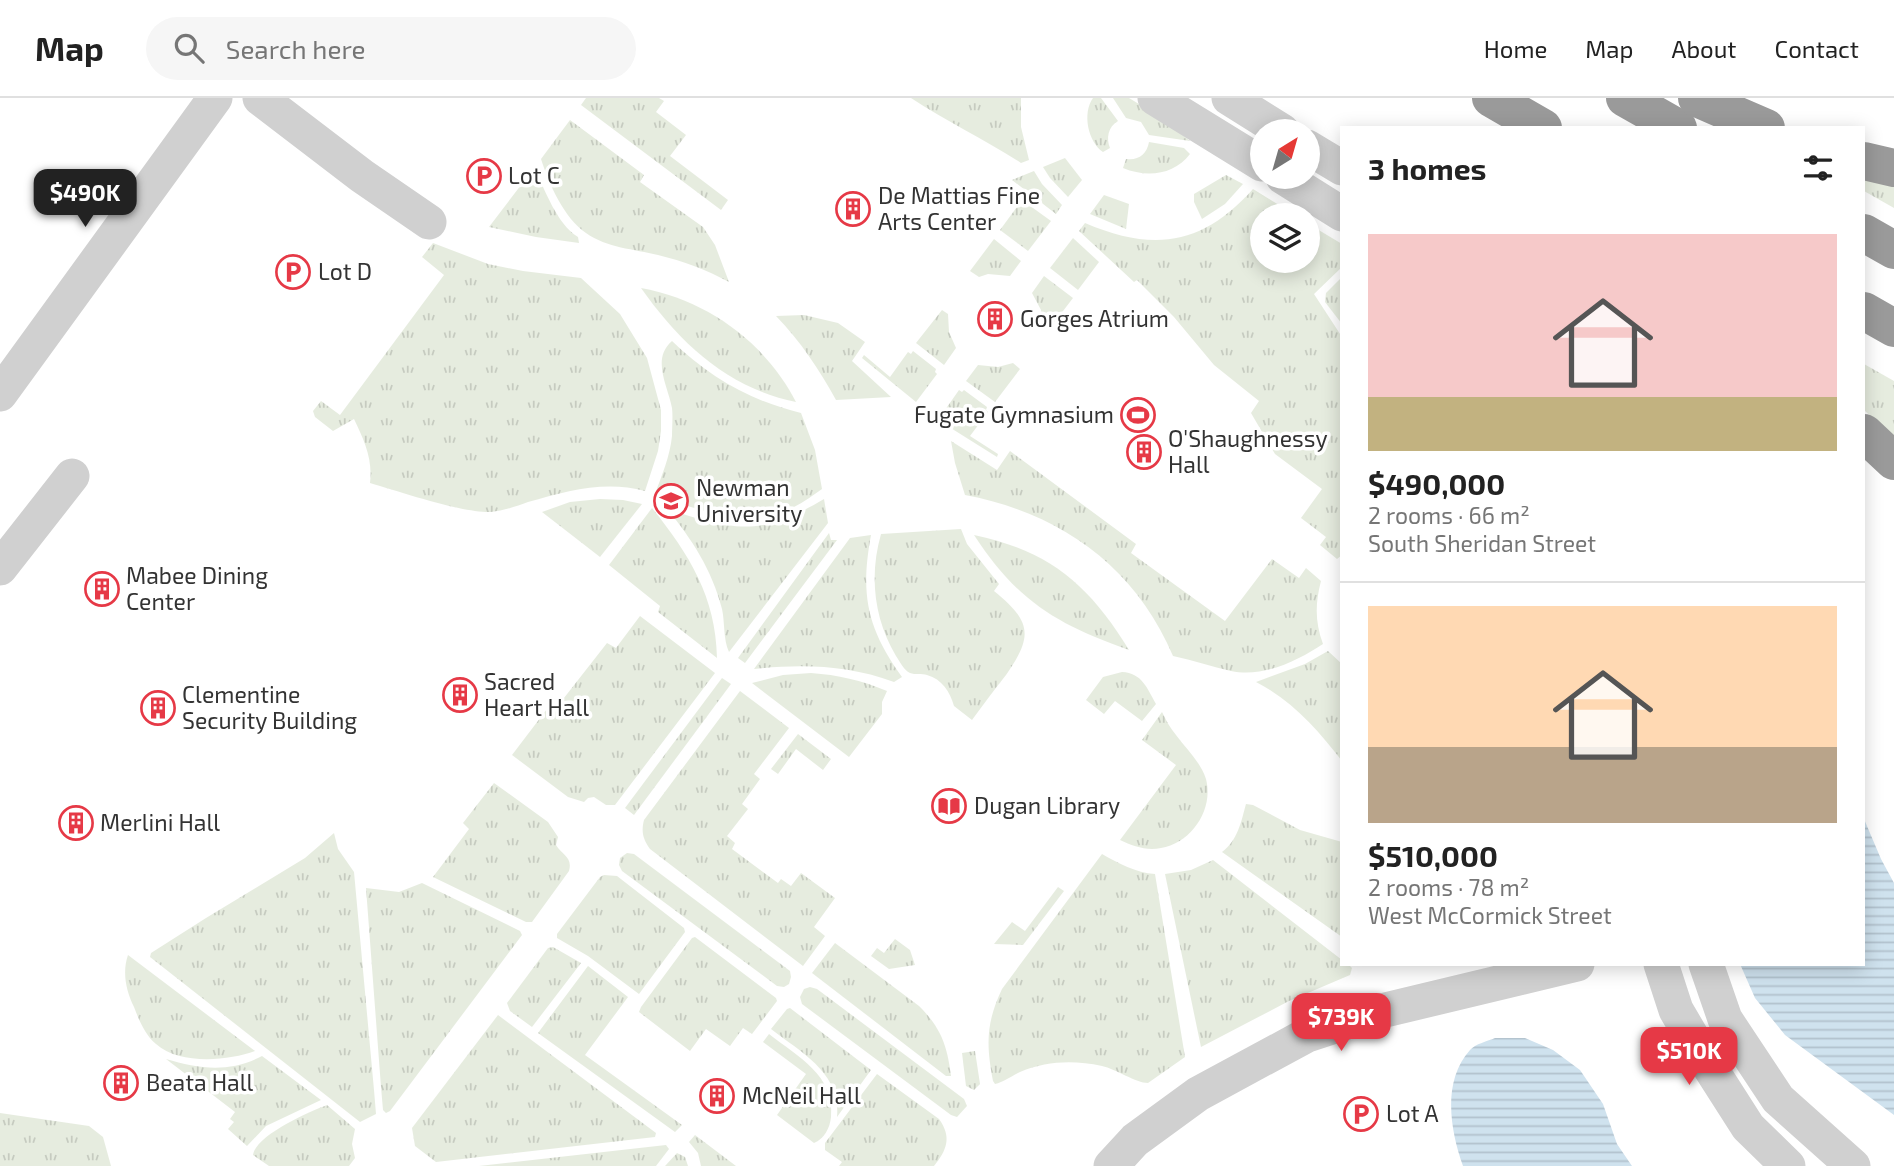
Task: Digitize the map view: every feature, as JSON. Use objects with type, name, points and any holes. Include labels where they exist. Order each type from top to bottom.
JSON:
[{"type":"highway","points":[[1463,98],[1500,126]]},
{"type":"highway","points":[[1491,98],[1540,126]]},
{"type":"highway","points":[[1625,98],[1674,126]]},
{"type":"highway","points":[[1697,98],[1761,126]]},
{"type":"highway","points":[[1865,161],[1894,169]]},
{"type":"highway","points":[[1865,234],[1894,250]]},
{"type":"highway","points":[[1865,312],[1894,328]]},
{"type":"highway","points":[[1865,434],[1894,461]]},
{"type":"street","points":[[0,394],[215,98]]},
{"type":"street","points":[[260,98],[362,176],[429,222]]},
{"type":"street","points":[[1155,98],[1250,157]]},
{"type":"street","points":[[1229,98],[1263,119]]},
{"type":"street","points":[[1320,155],[1340,168]]},
{"type":"street","points":[[1302,189],[1340,213]]},
{"type":"street","points":[[0,568],[72,476]]},
{"type":"street","points":[[1111,1166],[1135,1140],[1198,1094],[1307,1035],[1377,1012],[1569,966]]},
{"type":"street","points":[[1662,966],[1676,1010],[1709,1066],[1748,1126],[1788,1166]]},
{"type":"street","points":[[1707,966],[1725,1019],[1778,1099],[1853,1166]]},
{"type":"green space","points":[[586,98],[659,98],[664,101],[656,112],[686,135],[670,156],[728,200],[721,210],[581,105]]},
{"type":"green space","points":[[911,98],[1021,98],[1021,127],[1029,160],[1021,163]]},
{"type":"green space","points":[[1093,98],[1101,98],[1118,121],[1109,133],[1110,148],[1103,152],[1088,127],[1088,111]]},
{"type":"green space","points":[[1113,98],[1129,98],[1162,118],[1190,141],[1149,135],[1141,122],[1126,118]]},
{"type":"green space","points":[[570,120],[644,175],[640,182],[703,227],[715,245],[729,282],[677,260],[603,242],[578,227],[558,200],[541,159]]},
{"type":"green space","points":[[1149,142],[1184,148],[1190,154],[1184,161],[1160,173],[1141,173],[1123,168],[1126,159],[1138,158],[1144,153]]},
{"type":"green space","points":[[1065,158],[1082,180],[1068,197],[1043,167]]},
{"type":"green space","points":[[534,168],[558,215],[578,237],[579,243],[489,227]]},
{"type":"green space","points":[[1034,171],[1062,205],[1056,214],[1012,180]]},
{"type":"green space","points":[[1865,174],[1894,182],[1894,208],[1865,192]]},
{"type":"green space","points":[[1226,175],[1243,184],[1225,204],[1202,219],[1194,202],[1194,194]]},
{"type":"green space","points":[[1253,189],[1276,203],[1250,203],[1250,273],[1320,273],[1320,231],[1340,243],[1340,269],[1314,294],[1340,334],[1340,557],[1337,559],[1320,545],[1326,537],[1301,518],[1322,489],[1275,454],[1251,413],[1259,401],[1214,365],[1174,317],[1137,280],[1134,282],[1079,231],[1085,223],[1133,238],[1155,240],[1195,232],[1215,222]]},
{"type":"green space","points":[[1104,195],[1129,204],[1126,229],[1090,214]]},
{"type":"green space","points":[[1022,200],[1051,221],[1028,251],[1000,230]]},
{"type":"green space","points":[[1073,238],[1099,262],[1078,290],[1050,268]]},
{"type":"green space","points":[[994,239],[1021,261],[1010,276],[988,274],[979,277],[970,271]]},
{"type":"green space","points":[[433,243],[488,264],[581,278],[620,314],[647,358],[661,410],[658,451],[645,491],[615,487],[586,488],[491,512],[448,506],[370,483],[369,458],[354,419],[333,431],[315,417],[313,411],[321,401],[340,415],[444,275],[422,257]]},
{"type":"green space","points":[[1044,276],[1073,298],[1050,328],[1041,322],[1041,310],[1032,293]]},
{"type":"green space","points":[[1340,279],[1340,321],[1325,302],[1326,293]]},
{"type":"green space","points":[[641,288],[689,302],[732,327],[768,361],[796,402],[748,386],[707,360],[672,327]]},
{"type":"green space","points":[[942,310],[948,314],[949,332],[956,348],[944,365],[916,343]]},
{"type":"green space","points":[[804,315],[838,323],[865,342],[852,361],[891,397],[836,400],[809,356],[776,316]]},
{"type":"green space","points":[[672,341],[701,366],[732,386],[765,402],[801,413],[815,450],[822,489],[794,507],[759,517],[724,515],[655,494],[668,458],[672,436],[672,408],[662,364],[666,348]]},
{"type":"green space","points":[[913,351],[936,369],[937,374],[916,402],[862,358],[864,355],[890,377],[908,352],[911,354]]},
{"type":"green space","points":[[1013,363],[1020,369],[995,402],[966,381],[978,365],[998,367]]},
{"type":"green space","points":[[1865,365],[1894,381],[1894,438],[1865,411]]},
{"type":"green space","points":[[959,390],[964,390],[987,407],[988,412],[970,436],[998,454],[997,457],[938,420]]},
{"type":"green space","points":[[951,441],[997,470],[1010,451],[1136,544],[1131,553],[1225,621],[1272,559],[1299,578],[1306,568],[1321,581],[1317,613],[1323,644],[1291,662],[1267,670],[1243,673],[1173,656],[1138,595],[1116,570],[1090,548],[1063,530],[1032,515],[1000,503],[965,495]]},
{"type":"green space","points":[[600,499],[642,504],[600,557],[542,512],[570,502]]},
{"type":"green space","points":[[824,499],[828,523],[729,652],[722,609],[713,581],[693,544],[667,509],[730,526],[764,525],[782,520]]},
{"type":"green space","points":[[652,508],[678,542],[698,577],[712,615],[717,658],[658,612],[660,606],[609,565]]},
{"type":"green space","points":[[961,529],[967,544],[999,584],[994,591],[1016,612],[1024,630],[1021,650],[1015,661],[972,720],[954,706],[948,691],[941,683],[925,674],[910,673],[902,666],[889,642],[878,612],[875,581],[881,534]]},
{"type":"green space","points":[[829,533],[831,540],[837,540],[745,663],[738,658]]},
{"type":"green space","points":[[871,535],[866,576],[869,610],[881,643],[902,677],[894,682],[859,672],[825,667],[754,669],[850,538]]},
{"type":"green space","points":[[974,535],[1025,551],[1065,574],[1099,607],[1129,650],[1080,631],[1040,608],[1006,577]]},
{"type":"green space","points":[[640,616],[715,673],[615,805],[606,805],[594,797],[584,802],[568,797],[512,755],[547,709],[553,712],[607,643],[616,648]]},
{"type":"green space","points":[[1328,651],[1340,662],[1340,758],[1304,717],[1256,682],[1305,664]]},
{"type":"green space","points":[[1122,672],[1139,678],[1156,704],[1142,721],[1115,701],[1104,714],[1086,700],[1103,677]]},
{"type":"green space","points":[[811,673],[849,679],[887,691],[882,702],[882,714],[849,757],[752,683],[783,675]]},
{"type":"green space","points":[[722,678],[731,684],[634,815],[625,808]]},
{"type":"green space","points":[[740,691],[789,728],[754,774],[760,779],[742,804],[748,809],[727,836],[735,843],[732,849],[778,883],[781,879],[791,886],[801,873],[835,898],[814,927],[825,936],[803,966],[650,849],[643,835],[644,820]]},
{"type":"green space","points":[[1162,712],[1172,730],[1197,761],[1206,779],[1208,791],[1203,813],[1191,832],[1172,845],[1155,849],[1120,840],[1176,765],[1142,740]]},
{"type":"green space","points":[[798,734],[831,759],[823,770],[796,749],[778,774],[771,769]]},
{"type":"green space","points":[[494,783],[548,822],[558,837],[556,845],[570,862],[569,871],[532,922],[526,922],[433,877],[469,829],[463,823]]},
{"type":"green space","points":[[1246,804],[1253,805],[1300,830],[1340,841],[1340,936],[1222,852],[1235,836]]},
{"type":"green space","points":[[334,833],[338,849],[354,872],[374,1090],[376,1114],[360,1122],[150,957],[151,953],[305,858]]},
{"type":"green space","points":[[627,853],[634,854],[790,971],[789,984],[784,987],[777,986],[622,871],[620,858]]},
{"type":"green space","points":[[1102,854],[1134,870],[1155,874],[1185,1057],[1148,1083],[1102,1066],[1070,1062],[1030,1068],[995,1084],[989,1056],[989,1034],[1002,989]]},
{"type":"green space","points":[[1213,860],[1340,958],[1340,966],[1350,966],[1350,975],[1289,1001],[1201,1047],[1165,874],[1191,870]]},
{"type":"green space","points":[[604,875],[617,876],[684,928],[685,932],[639,994],[588,956],[557,938],[557,934]]},
{"type":"green space","points":[[422,883],[520,931],[522,935],[386,1113],[383,1110],[366,888],[399,892]]},
{"type":"green space","points":[[1058,887],[1064,891],[1023,945],[994,944],[1012,922],[1025,931]]},
{"type":"green space","points":[[695,937],[777,1001],[752,1034],[743,1028],[730,1046],[706,1029],[690,1051],[639,1012]]},
{"type":"green space","points":[[895,939],[910,950],[915,965],[889,969],[871,956],[877,948],[884,953]]},
{"type":"green space","points":[[835,943],[927,1014],[942,1038],[951,1076],[946,1076],[812,973]]},
{"type":"green space","points":[[553,947],[581,963],[532,1027],[510,1011],[507,1003],[548,948]]},
{"type":"green space","points":[[128,955],[255,1051],[231,1057],[204,1059],[177,1055],[156,1044],[143,1027],[129,995],[125,975]]},
{"type":"green space","points":[[588,966],[628,997],[585,1055],[682,1125],[675,1132],[538,1033]]},
{"type":"green space","points":[[804,989],[817,989],[964,1099],[967,1106],[957,1117],[951,1115],[802,1004],[800,997]]},
{"type":"green space","points":[[790,1008],[871,1070],[837,1117],[837,1102],[826,1076],[807,1056],[771,1029]]},
{"type":"green space","points":[[498,1015],[656,1133],[655,1137],[436,1162],[415,1146],[412,1128]]},
{"type":"green space","points":[[769,1034],[812,1068],[827,1090],[831,1102],[831,1117],[824,1136],[814,1143],[777,1115],[806,1074],[763,1042]]},
{"type":"green space","points":[[975,1051],[980,1084],[974,1090],[966,1086],[962,1053]]},
{"type":"green space","points":[[262,1056],[321,1100],[266,1126],[247,1146],[228,1129],[234,1122],[230,1119],[235,1112],[166,1059],[214,1068],[238,1065]]},
{"type":"green space","points":[[877,1074],[939,1119],[947,1138],[942,1154],[934,1166],[839,1166],[842,1162],[825,1150],[825,1143]]},
{"type":"green space","points":[[327,1105],[355,1129],[352,1144],[355,1158],[349,1166],[269,1166],[253,1155],[256,1147],[273,1132]]},
{"type":"green space","points":[[0,1113],[89,1126],[103,1137],[111,1166],[0,1166]]},
{"type":"green space","points":[[695,1135],[736,1166],[701,1166],[698,1153],[689,1142]]},
{"type":"green space","points":[[666,1145],[669,1149],[656,1166],[479,1166]]},
{"type":"green space","points":[[677,1153],[685,1157],[688,1166],[665,1166]]},
{"type":"water","points":[[1865,821],[1894,883],[1894,1115],[1785,1035],[1755,998],[1741,966],[1865,966]]},
{"type":"water","points":[[1495,1038],[1525,1038],[1553,1050],[1580,1070],[1603,1104],[1617,1144],[1632,1166],[1463,1166],[1452,1122],[1455,1076],[1470,1050]]},
{"type":"place","name":"Lot C","points":[[484,176]]},
{"type":"place","name":"De Mattias Fine Arts Center","points":[[853,209]]},
{"type":"place","name":"Lot D","points":[[293,272]]},
{"type":"place","name":"Gorges Atrium","points":[[995,319]]},
{"type":"place","name":"Fugate Gymnasium","points":[[1138,415]]},
{"type":"place","name":"O'Shaughnessy Hall","points":[[1144,452]]},
{"type":"place","name":"Newman University","points":[[671,501]]},
{"type":"place","name":"Mabee Dining Center","points":[[102,589]]},
{"type":"place","name":"Sacred Heart Hall","points":[[460,695]]},
{"type":"place","name":"Clementine Security Building","points":[[158,708]]},
{"type":"place","name":"Dugan Library","points":[[949,806]]},
{"type":"place","name":"Merlini Hall","points":[[76,823]]},
{"type":"place","name":"Beata Hall","points":[[121,1083]]},
{"type":"place","name":"McNeil Hall","points":[[717,1096]]},
{"type":"place","name":"Lot A","points":[[1361,1114]]}]
